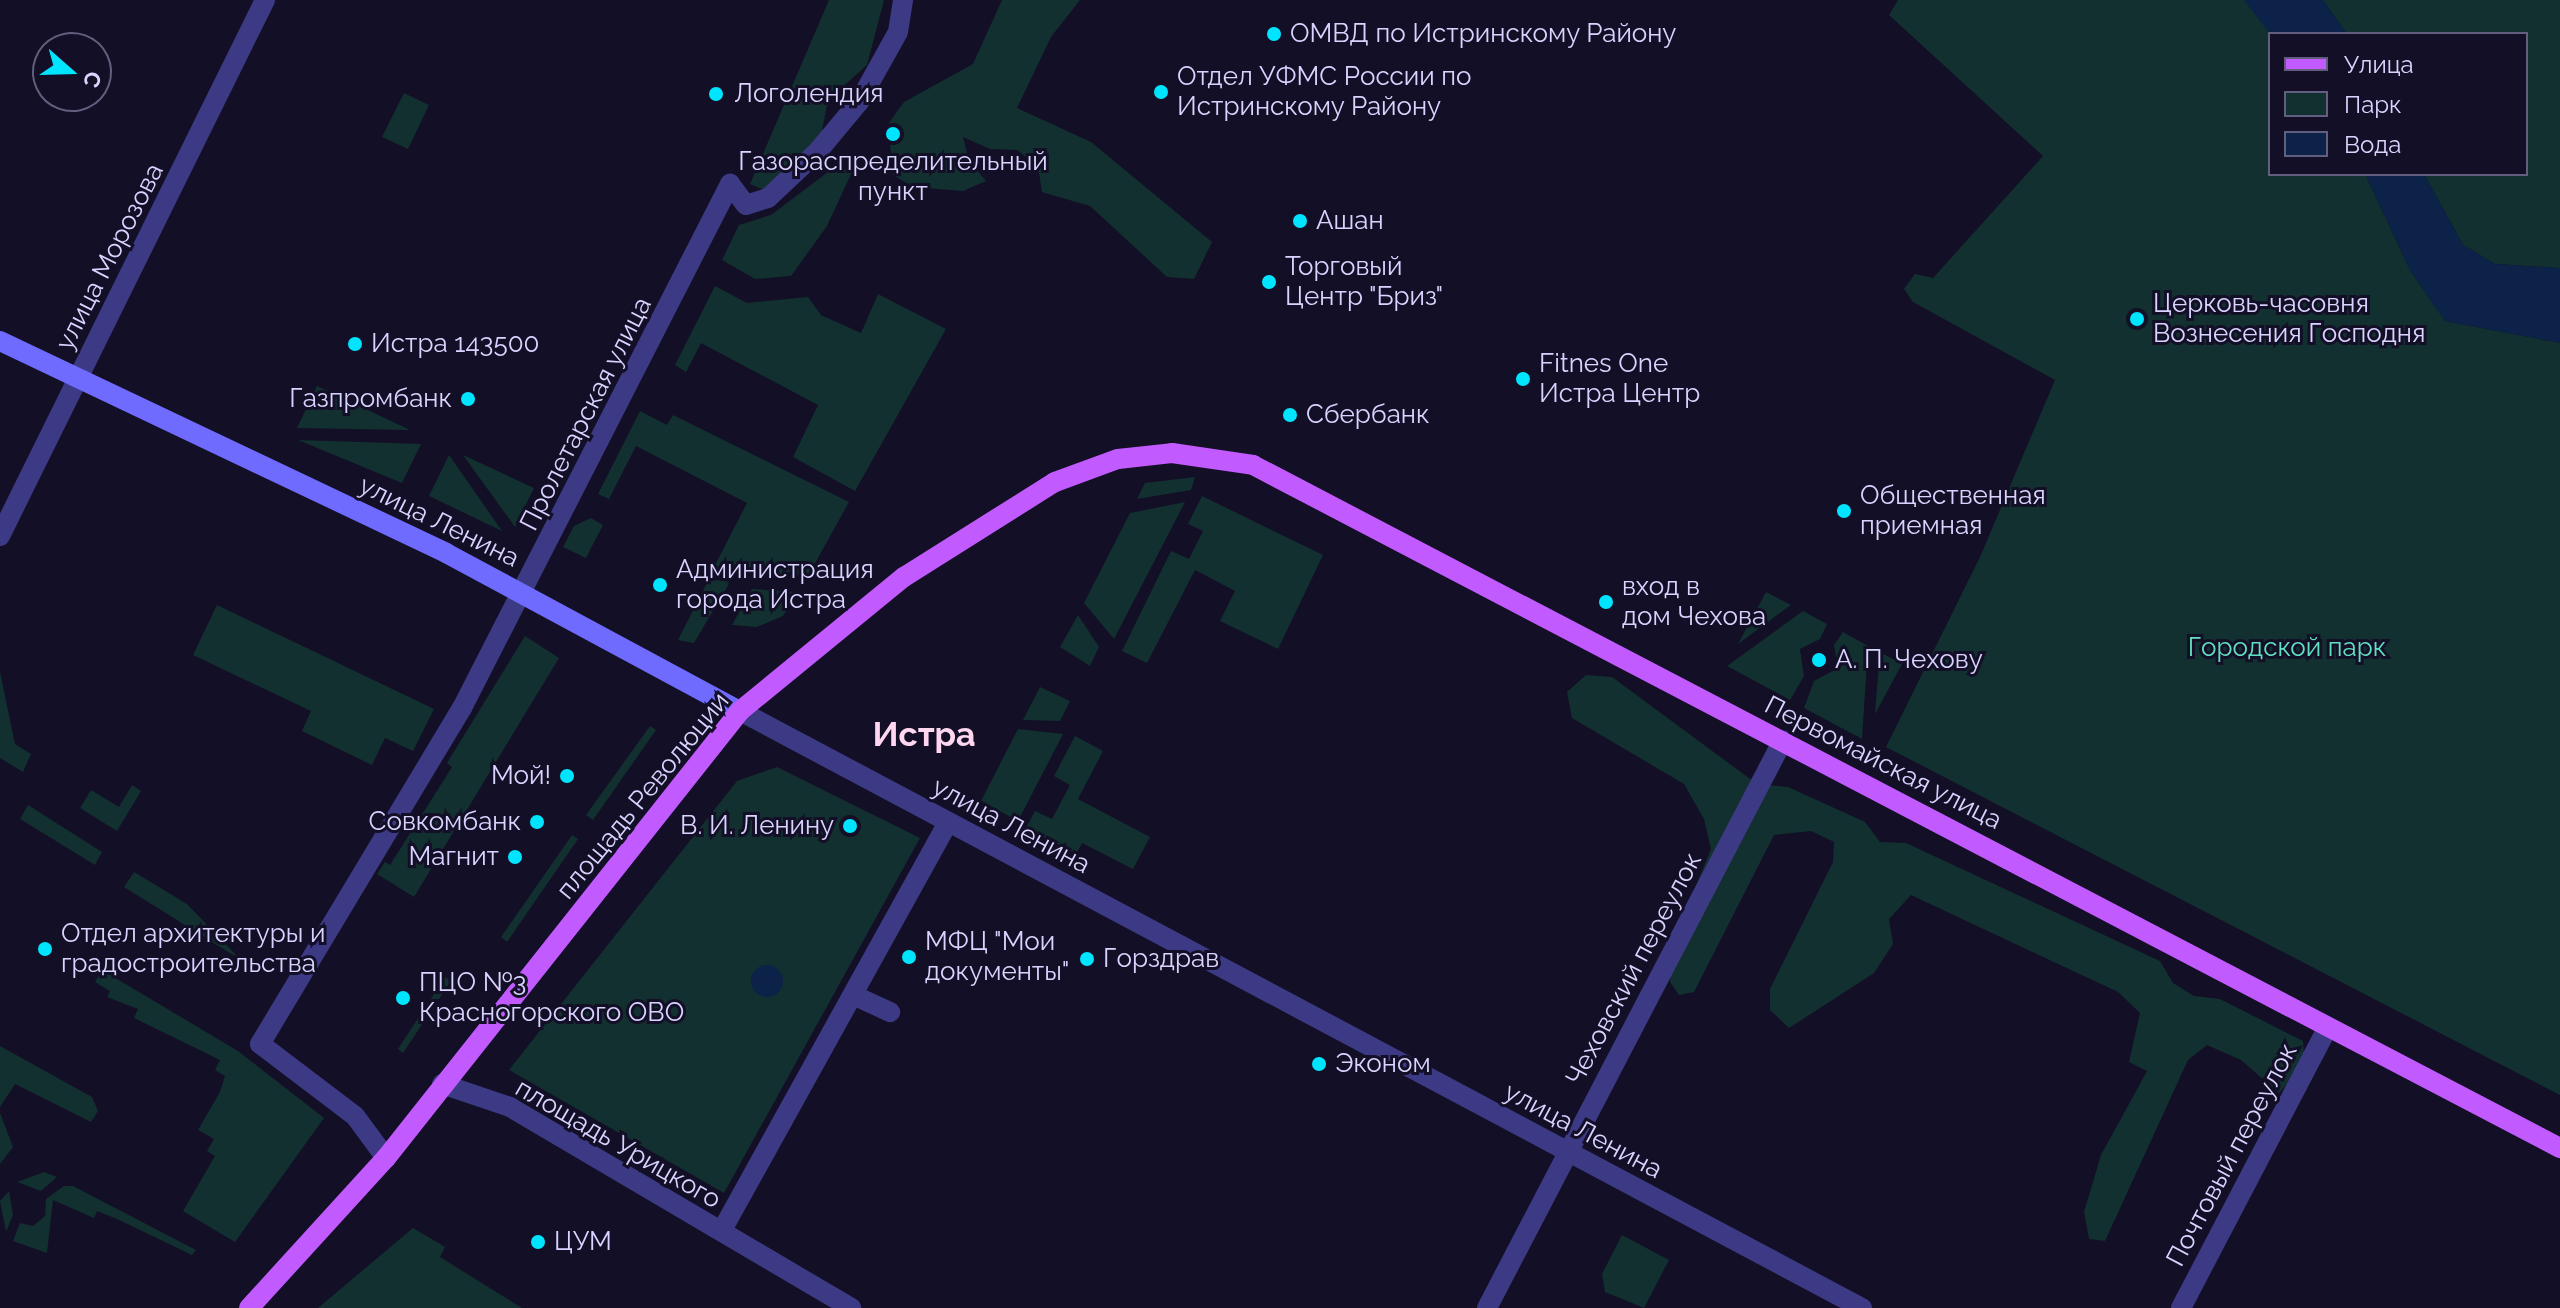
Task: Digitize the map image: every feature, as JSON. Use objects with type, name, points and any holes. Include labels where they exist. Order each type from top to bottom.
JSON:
[{"type":"main road","name":"улица Ленина","points":[[0,341],[522,591],[590,635],[740,711]]},
{"type":"main road","name":"площадь Революции","points":[[249,1308],[386,1158],[740,711],[904,577],[1055,482],[1118,459],[1172,453]]},
{"type":"main road","name":"Первомайская улица","points":[[1172,453],[1253,465],[2560,1148]]},
{"type":"street","name":"улица Морозова","points":[[0,536],[265,0]]},
{"type":"street","name":"Пролетарская улица","points":[[386,1158],[355,1116],[260,1044],[462,708],[730,184],[746,205],[768,198],[818,151],[872,79],[898,32],[903,0]]},
{"type":"street","name":"улица Ленина","points":[[740,711],[1862,1308]]},
{"type":"street","name":"Чеховский переулок","points":[[1487,1308],[1783,740]]},
{"type":"street","points":[[723,1228],[948,822]]},
{"type":"street","points":[[853,995],[890,1012]]},
{"type":"street","name":"Почтовый переулок","points":[[2181,1308],[2328,1027]]},
{"type":"street","name":"площадь Урицкого","points":[[442,1084],[510,1107],[687,1215],[723,1228],[851,1308]]},
{"type":"green space","points":[[829,0],[884,0],[867,65],[828,100],[818,151],[769,192],[750,184]]},
{"type":"green space","points":[[1002,0],[1080,0],[1051,37],[1017,108],[1091,142],[1212,242],[1194,279],[1167,277],[1090,206],[1042,192],[1038,166],[1017,150],[990,149],[963,137],[969,161],[986,181],[963,191],[913,187],[893,175],[888,124],[904,102],[973,64]]},
{"type":"green space","name":"Городской парк","points":[[1898,0],[2248,0],[2269,32],[2268,176],[2366,176],[2410,270],[2445,321],[2560,343],[2560,1095],[1886,747],[1980,557],[2055,380],[1913,302],[1904,289],[1915,274],[1933,278],[2043,156],[1889,15]]},
{"type":"green space","points":[[2323,0],[2560,0],[2560,268],[2495,264],[2463,245],[2425,176],[2528,176],[2528,32],[2346,32]]},
{"type":"green space","points":[[404,93],[429,105],[408,149],[382,137]]},
{"type":"green space","points":[[836,166],[852,172],[827,226],[791,276],[755,279],[722,260],[739,225],[771,215]]},
{"type":"green space","points":[[715,286],[747,303],[808,297],[821,315],[861,333],[878,294],[946,329],[855,491],[793,457],[818,405],[701,343],[686,372],[675,365]]},
{"type":"green space","points":[[317,386],[410,430],[297,428]]},
{"type":"green space","points":[[640,411],[667,425],[673,415],[849,502],[808,576],[713,569],[747,503],[636,446],[609,499],[598,494]]},
{"type":"green space","points":[[298,440],[421,444],[402,483]]},
{"type":"green space","points":[[449,455],[502,531],[429,496]]},
{"type":"green space","points":[[463,455],[534,488],[515,527]]},
{"type":"green space","points":[[1195,477],[1191,490],[1137,499],[1145,483]]},
{"type":"green space","points":[[1202,496],[1323,555],[1278,649],[1220,621],[1235,591],[1195,570],[1147,663],[1122,651],[1171,551],[1189,559],[1203,531],[1188,524]]},
{"type":"green space","points":[[1185,502],[1114,639],[1084,603],[1130,513]]},
{"type":"green space","points":[[591,518],[603,525],[586,558],[563,547],[574,526]]},
{"type":"green space","points":[[709,579],[730,582],[694,643],[678,640]]},
{"type":"green space","points":[[752,589],[798,592],[783,616],[757,627],[732,625]]},
{"type":"green space","points":[[1766,592],[1791,605],[1738,644]]},
{"type":"green space","points":[[217,605],[434,709],[413,751],[385,738],[372,765],[302,731],[311,711],[193,655]]},
{"type":"green space","points":[[1803,611],[1827,624],[1820,639],[1800,649],[1804,676],[1790,700],[1727,666]]},
{"type":"green space","points":[[1078,615],[1099,647],[1090,666],[1060,647]]},
{"type":"green space","points":[[1843,632],[1868,646],[1862,739],[1804,708],[1814,681],[1838,668],[1834,645]]},
{"type":"green space","points":[[525,636],[559,658],[414,897],[377,874],[385,862],[390,865],[452,767],[447,763]]},
{"type":"green space","points":[[1880,652],[1902,664],[1875,714]]},
{"type":"green space","points":[[0,672],[15,744],[31,754],[23,772],[0,758]]},
{"type":"green space","points":[[1586,675],[1612,677],[1757,784],[1788,787],[1865,822],[1880,842],[1906,843],[2160,961],[2173,983],[2194,996],[2220,999],[2303,1041],[2305,1065],[2279,1093],[2241,1060],[2207,1045],[2188,1060],[2105,1241],[2089,1239],[2084,1212],[2101,1155],[2147,1071],[2129,1062],[2140,1013],[2118,992],[1911,895],[1889,919],[1893,944],[1874,973],[1789,1028],[1770,1010],[1770,989],[1833,862],[1834,842],[1811,831],[1774,835],[1694,992],[1679,995],[1670,982],[1673,942],[1711,849],[1704,819],[1684,784],[1572,718],[1567,692]]},
{"type":"green space","points":[[1040,687],[1070,701],[1060,721],[1023,720]]},
{"type":"green space","points":[[650,726],[656,730],[593,820],[586,815]]},
{"type":"green space","points":[[1018,729],[1063,734],[1018,821],[981,801]]},
{"type":"green space","points":[[1075,736],[1103,751],[1078,799],[1150,837],[1133,869],[1082,843],[1076,854],[1026,828],[1035,811],[1052,819],[1070,785],[1054,776]]},
{"type":"green space","points":[[777,767],[920,838],[724,1193],[509,1070],[737,781]]},
{"type":"green space","points":[[132,785],[141,791],[117,831],[80,808],[91,790],[119,807]]},
{"type":"green space","points":[[28,805],[102,852],[95,865],[20,819]]},
{"type":"green space","points":[[572,835],[578,839],[507,942],[501,937]]},
{"type":"green space","points":[[134,872],[187,904],[241,960],[124,887]]},
{"type":"green space","points":[[102,970],[238,1051],[324,1118],[235,1242],[183,1211],[215,1156],[207,1151],[214,1139],[198,1130],[220,1092],[225,1076],[215,1070],[220,1060],[134,1018],[138,1009],[107,997],[110,991],[95,982]]},
{"type":"green space","points":[[445,977],[451,981],[403,1053],[398,1049]]},
{"type":"green space","points":[[0,1046],[92,1097],[98,1111],[91,1122],[15,1084],[0,1107]]},
{"type":"green space","points":[[0,1113],[13,1147],[0,1164]]},
{"type":"green space","points":[[44,1172],[57,1177],[41,1191],[17,1182]]},
{"type":"green space","points":[[64,1186],[73,1186],[196,1250],[192,1255],[97,1211],[94,1218],[53,1200],[47,1253],[13,1241],[20,1223],[33,1226],[45,1216],[46,1199]]},
{"type":"green space","points":[[9,1191],[13,1215],[6,1232],[0,1201]]},
{"type":"green space","points":[[413,1228],[445,1247],[440,1257],[522,1308],[318,1308]]},
{"type":"green space","points":[[1622,1235],[1669,1260],[1644,1308],[1605,1292],[1602,1274]]},
{"type":"water","points":[[2244,0],[2323,0],[2346,32],[2268,32]]},
{"type":"water","points":[[2366,176],[2425,176],[2463,245],[2495,264],[2560,268],[2560,343],[2445,321],[2410,270]]},
{"type":"water","points":[[767,965],[778,970],[783,981],[778,992],[767,997],[756,992],[751,981],[756,970]]},
{"type":"place","name":"ОМВД по Истринскому Району","points":[[1274,34]]},
{"type":"place","name":"Отдел УФМС России по Истринскому Району","points":[[1161,92]]},
{"type":"place","name":"Логолендия","points":[[716,94]]},
{"type":"place","name":"Газораспределительный пункт","points":[[893,134]]},
{"type":"place","name":"Ашан","points":[[1300,221]]},
{"type":"place","name":"Торговый Центр \"Бриз\"","points":[[1269,282]]},
{"type":"place","name":"Церковь-часовня Вознесения Господня","points":[[2137,319]]},
{"type":"place","name":"Истра 143500","points":[[355,344]]},
{"type":"place","name":"Fitnes One Истра Центр","points":[[1523,379]]},
{"type":"place","name":"Газпромбанк","points":[[468,399]]},
{"type":"place","name":"Сбербанк","points":[[1290,415]]},
{"type":"place","name":"Общественная приемная","points":[[1844,511]]},
{"type":"place","name":"Администрация города Истра","points":[[660,585]]},
{"type":"place","name":"вход в дом Чехова","points":[[1606,602]]},
{"type":"place","name":"А. П. Чехову","points":[[1819,660]]},
{"type":"place","name":"Мой!","points":[[567,776]]},
{"type":"place","name":"Совкомбанк","points":[[537,822]]},
{"type":"place","name":"В. И. Ленину","points":[[850,826]]},
{"type":"place","name":"Магнит","points":[[515,857]]},
{"type":"place","name":"Отдел архитектуры и градостроительства","points":[[45,949]]},
{"type":"place","name":"МФЦ \"Мои документы\"","points":[[909,957]]},
{"type":"place","name":"Горздрав","points":[[1087,959]]},
{"type":"place","name":"ПЦО №3 Красногорского ОВО","points":[[403,998]]},
{"type":"place","name":"Эконом","points":[[1319,1064]]},
{"type":"place","name":"ЦУМ","points":[[538,1242]]},
{"type":"district","name":"Истра","points":[[924,735]]}]
